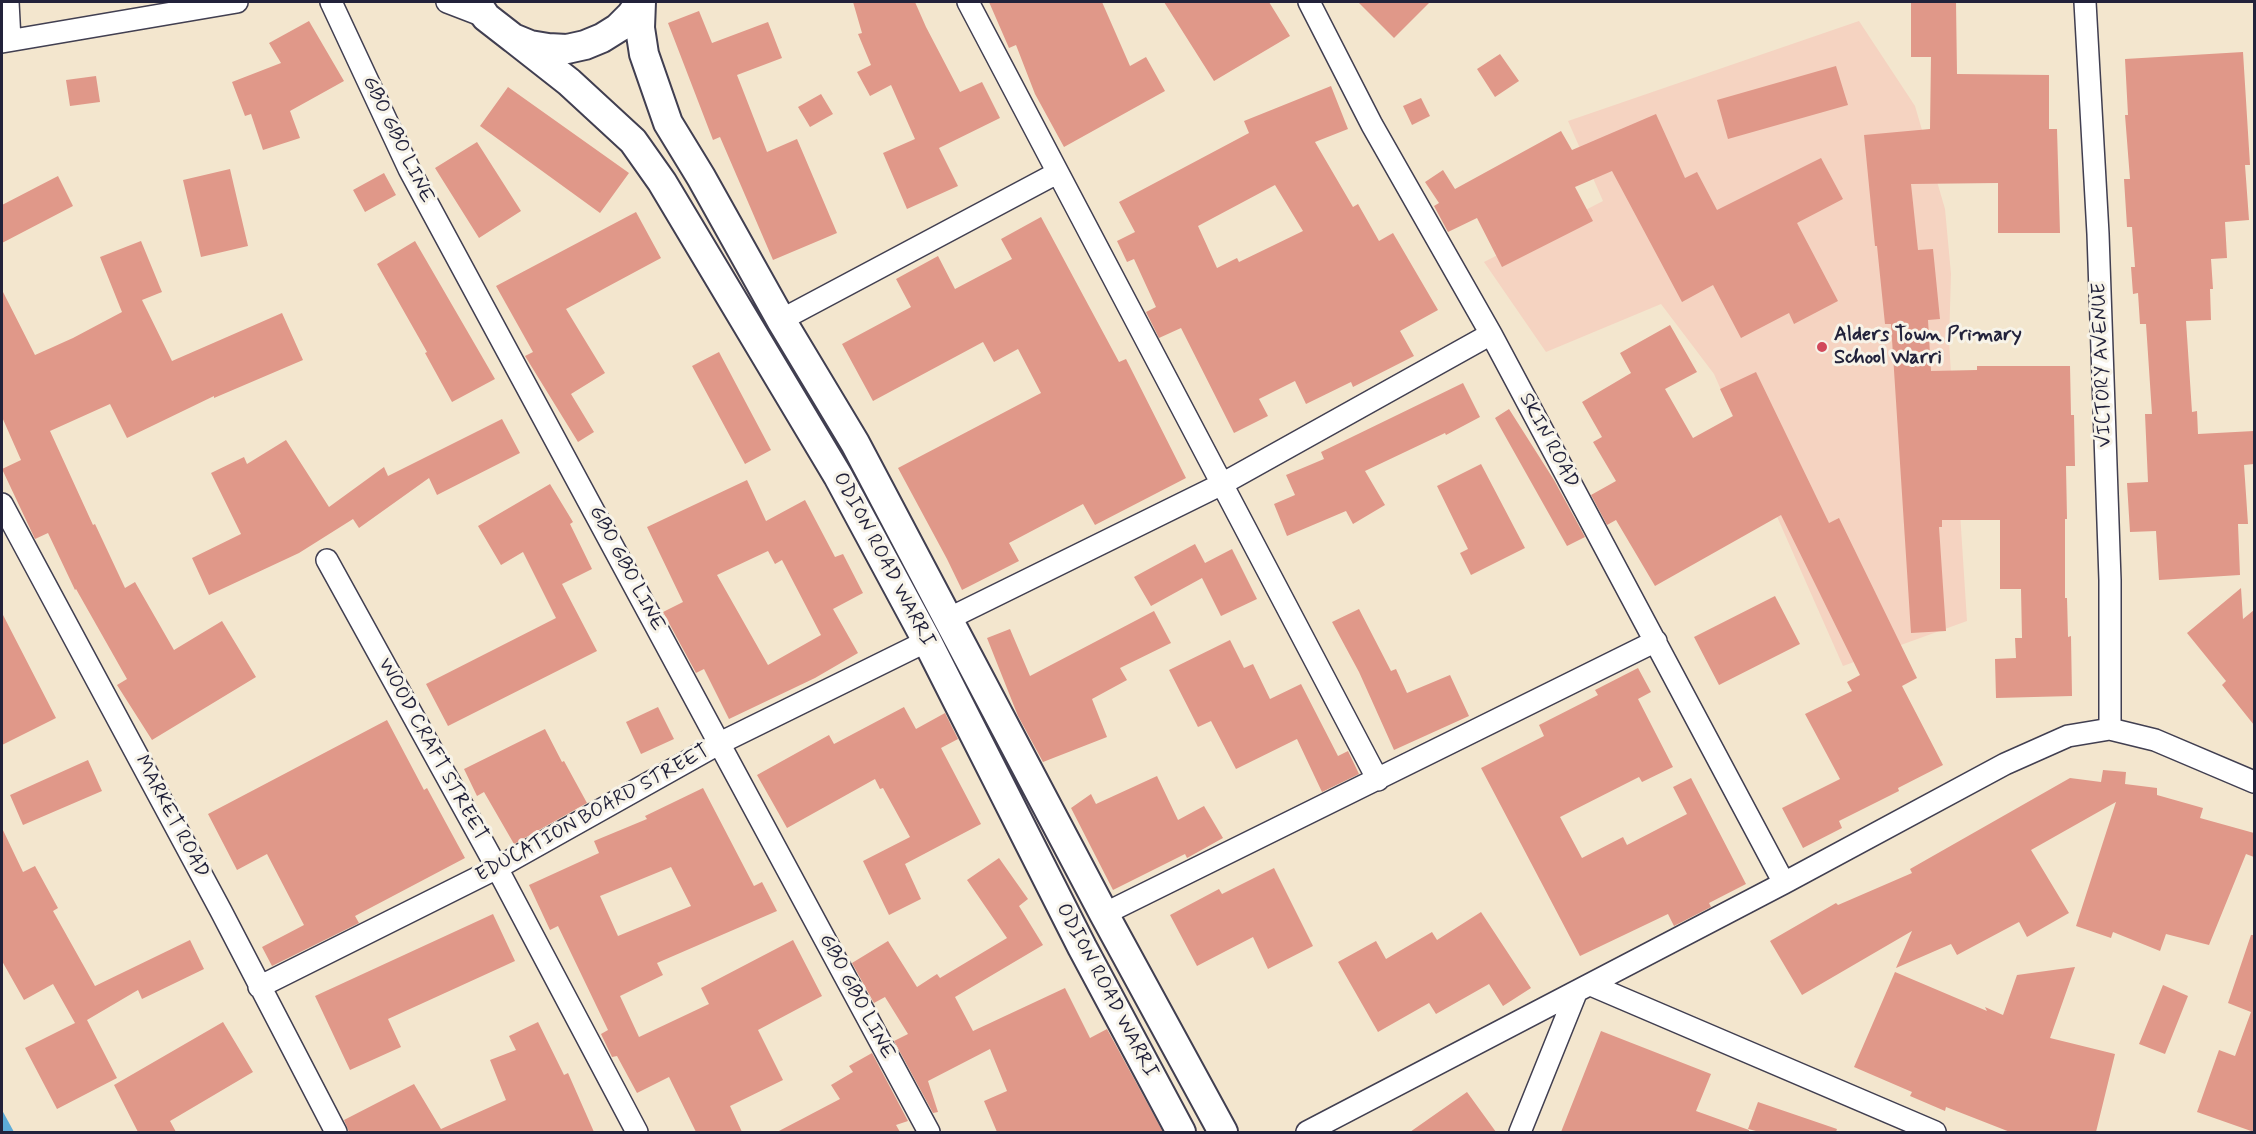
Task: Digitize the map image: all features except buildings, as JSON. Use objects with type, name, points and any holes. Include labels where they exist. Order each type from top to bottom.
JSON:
[{"type":"main road","name":"ODION ROAD WARRI","points":[[640,2],[640,28],[644,54],[668,123],[781,320],[855,442],[950,618],[1104,914],[1223,1132]]},
{"type":"main road","points":[[513,38],[530,45],[548,48],[567,49],[585,45],[618,28],[640,2]]},
{"type":"main road","name":"ODION ROAD WARRI","points":[[481,9],[513,38],[569,82],[633,141],[662,182],[838,476],[927,641],[1082,947],[1181,1132]]},
{"type":"street","points":[[8,2],[6,41],[237,2]]},
{"type":"street","name":"GBO GBO LINE","points":[[331,2],[409,169],[929,1132]]},
{"type":"street","points":[[447,2],[481,9]]},
{"type":"street","points":[[968,2],[1378,780]]},
{"type":"street","name":"SKIN ROAD","points":[[1309,2],[1372,125],[1491,334],[1784,883]]},
{"type":"street","name":"VICTORY AVENUE","points":[[2085,2],[2098,234],[2109,544],[2110,729]]},
{"type":"street","points":[[781,320],[1057,173]]},
{"type":"street","points":[[950,618],[1222,484],[1491,334]]},
{"type":"street","name":"MARKET ROAD","points":[[2,504],[221,911],[336,1132]]},
{"type":"street","name":"WOOD CRAFT STREET","points":[[327,560],[497,868],[637,1132]]},
{"type":"street","name":"EDUCATION BOARD STREET","points":[[259,987],[497,868],[720,743],[927,641]]},
{"type":"street","points":[[1104,914],[1656,641]]},
{"type":"street","points":[[1307,1132],[1584,989],[2005,764],[2068,736],[2110,729],[2155,740],[2254,782]]},
{"type":"street","points":[[1584,989],[1933,1132]]},
{"type":"street","points":[[1520,1132],[1584,989]]},
{"type":"shaded area","name":"Alders Town Primary School Warri","points":[[1859,21],[1915,106],[1945,209],[1951,274],[1949,342],[1967,621],[1843,666],[1714,374],[1661,304],[1546,352],[1484,262],[1603,201],[1568,121]]},
{"type":"water","points":[[2,1110],[14,1132],[2,1132]]},
{"type":"place","name":"Alders Town Primary School Warri","points":[[1822,347]]}]
